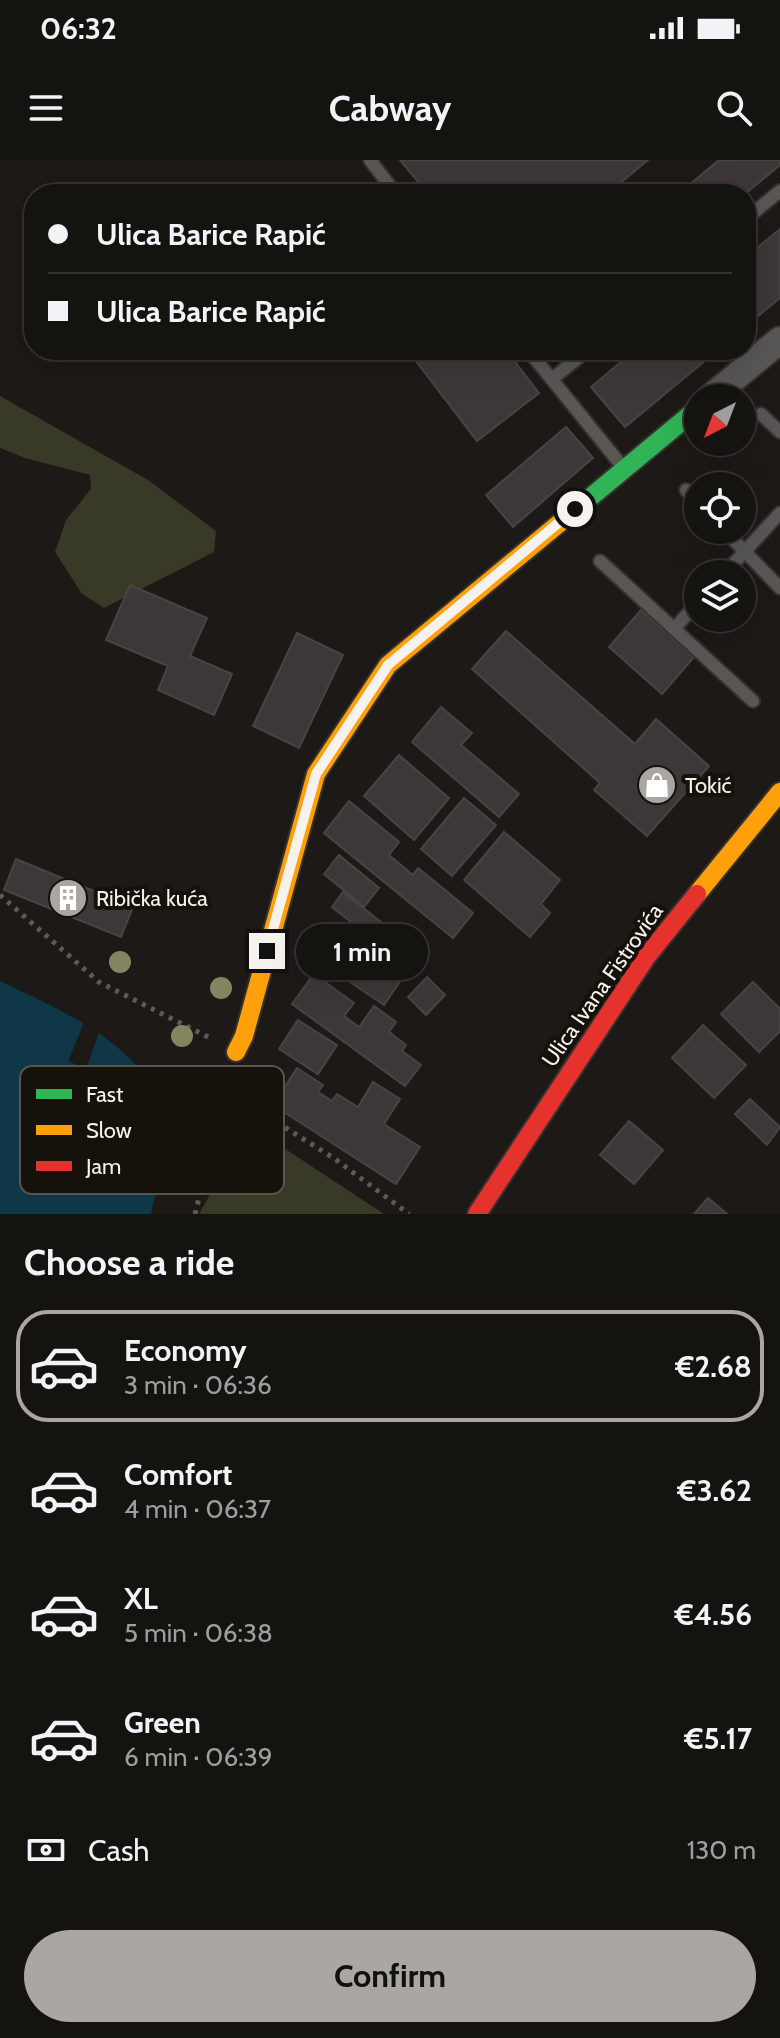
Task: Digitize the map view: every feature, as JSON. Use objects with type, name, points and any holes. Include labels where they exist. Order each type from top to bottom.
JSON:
[{"type":"street","points":[[756,360],[780,340]]},
{"type":"street","points":[[727,384],[756,360]]},
{"type":"street","points":[[236,1052],[244,1036],[319,768],[395,656],[684,420]]},
{"type":"street","name":"Ulica Ivana Fistrovića","points":[[477,1214],[647,956],[780,792]]},
{"type":"lane","points":[[370,160],[388,184]]},
{"type":"lane","points":[[756,211],[780,191]]},
{"type":"lane","points":[[536,360],[624,469]]},
{"type":"lane","points":[[552,379],[576,360]]},
{"type":"lane","points":[[761,414],[780,432]]},
{"type":"lane","points":[[737,560],[780,513]]},
{"type":"lane","points":[[738,544],[780,588]]},
{"type":"lane","points":[[600,561],[753,701]]},
{"type":"lane","points":[[674,629],[684,618]]},
{"type":"path","points":[[0,895],[99,982],[236,1052],[232,1066]]},
{"type":"path","points":[[284,1127],[335,1159],[409,1214]]},
{"type":"path","points":[[195,1214],[200,1194]]},
{"type":"green space","points":[[0,396],[148,480],[216,531],[214,552],[104,608],[82,594],[55,552],[66,520],[91,489],[90,475],[0,448]]},
{"type":"green space","points":[[284,1148],[384,1214],[199,1214],[210,1194],[284,1194]]},
{"type":"water","points":[[0,981],[87,1025],[114,1044],[137,1066],[20,1066],[20,1194],[156,1194],[151,1214],[0,1214]]},
{"type":"pier","points":[[85,1020],[100,1030],[87,1066],[68,1061]]},
{"type":"building","points":[[400,160],[648,160],[619,184],[420,184]]},
{"type":"building","points":[[719,160],[780,160],[780,165],[756,185],[690,184]]},
{"type":"building","points":[[780,229],[780,298],[756,318],[756,249]]},
{"type":"building","points":[[415,360],[514,360],[539,393],[477,441]]},
{"type":"building","points":[[623,360],[706,360],[625,427],[591,387]]},
{"type":"building","points":[[566,427],[593,458],[513,527],[486,495]]},
{"type":"building","points":[[130,585],[207,618],[190,656],[232,674],[214,715],[158,690],[168,666],[106,640]]},
{"type":"building","points":[[641,610],[694,657],[662,694],[609,647]]},
{"type":"building","points":[[506,631],[635,744],[656,719],[709,766],[647,836],[594,790],[600,783],[472,669]]},
{"type":"building","points":[[297,633],[343,655],[299,748],[253,726]]},
{"type":"building","points":[[441,707],[472,733],[461,745],[519,794],[499,817],[412,742]]},
{"type":"building","points":[[399,755],[449,798],[414,840],[364,796]]},
{"type":"building","points":[[464,798],[496,825],[452,876],[421,849]]},
{"type":"building","points":[[349,801],[399,842],[389,855],[413,875],[418,868],[473,913],[453,938],[324,833]]},
{"type":"building","points":[[504,832],[560,880],[541,904],[550,913],[530,937],[464,880]]},
{"type":"building","points":[[339,855],[379,888],[364,907],[324,874]]},
{"type":"building","name":"Ribička kuća","points":[[16,859],[133,907],[121,937],[4,890]]},
{"type":"building","points":[[343,892],[405,941],[393,955],[332,907]]},
{"type":"building","points":[[329,923],[356,941],[350,949],[399,983],[384,1005],[309,954]]},
{"type":"building","points":[[314,974],[354,1003],[344,1016],[359,1027],[374,1006],[396,1022],[389,1032],[406,1045],[402,1051],[421,1065],[405,1086],[292,1004]]},
{"type":"building","points":[[427,977],[445,995],[426,1015],[408,997]]},
{"type":"building","points":[[753,982],[780,1009],[780,1031],[759,1052],[721,1014]]},
{"type":"building","points":[[298,1020],[337,1045],[318,1074],[279,1049]]},
{"type":"building","points":[[703,1025],[746,1065],[714,1098],[672,1058]]},
{"type":"building","points":[[297,1068],[323,1085],[318,1092],[332,1101],[337,1094],[358,1107],[373,1082],[400,1099],[384,1124],[420,1147],[396,1184],[284,1112],[284,1088]]},
{"type":"building","points":[[750,1099],[780,1127],[767,1145],[735,1114]]},
{"type":"building","points":[[629,1121],[663,1150],[634,1184],[600,1155]]},
{"type":"building","points":[[708,1198],[727,1214],[694,1214]]},
{"type":"traffic: fast","points":[[568,516],[684,420]]},
{"type":"traffic: slow","points":[[236,1052],[244,1036],[316,774],[388,665],[568,516]]},
{"type":"traffic: slow","points":[[697,894],[780,792]]},
{"type":"traffic: jam","points":[[477,1214],[647,956],[697,894]]},
{"type":"place","name":"Tokić","points":[[657,785]]},
{"type":"place","name":"Ribička kuća","points":[[68,898]]},
{"type":"route","points":[[267,951],[316,774],[388,665],[395,656],[575,509]]}]
